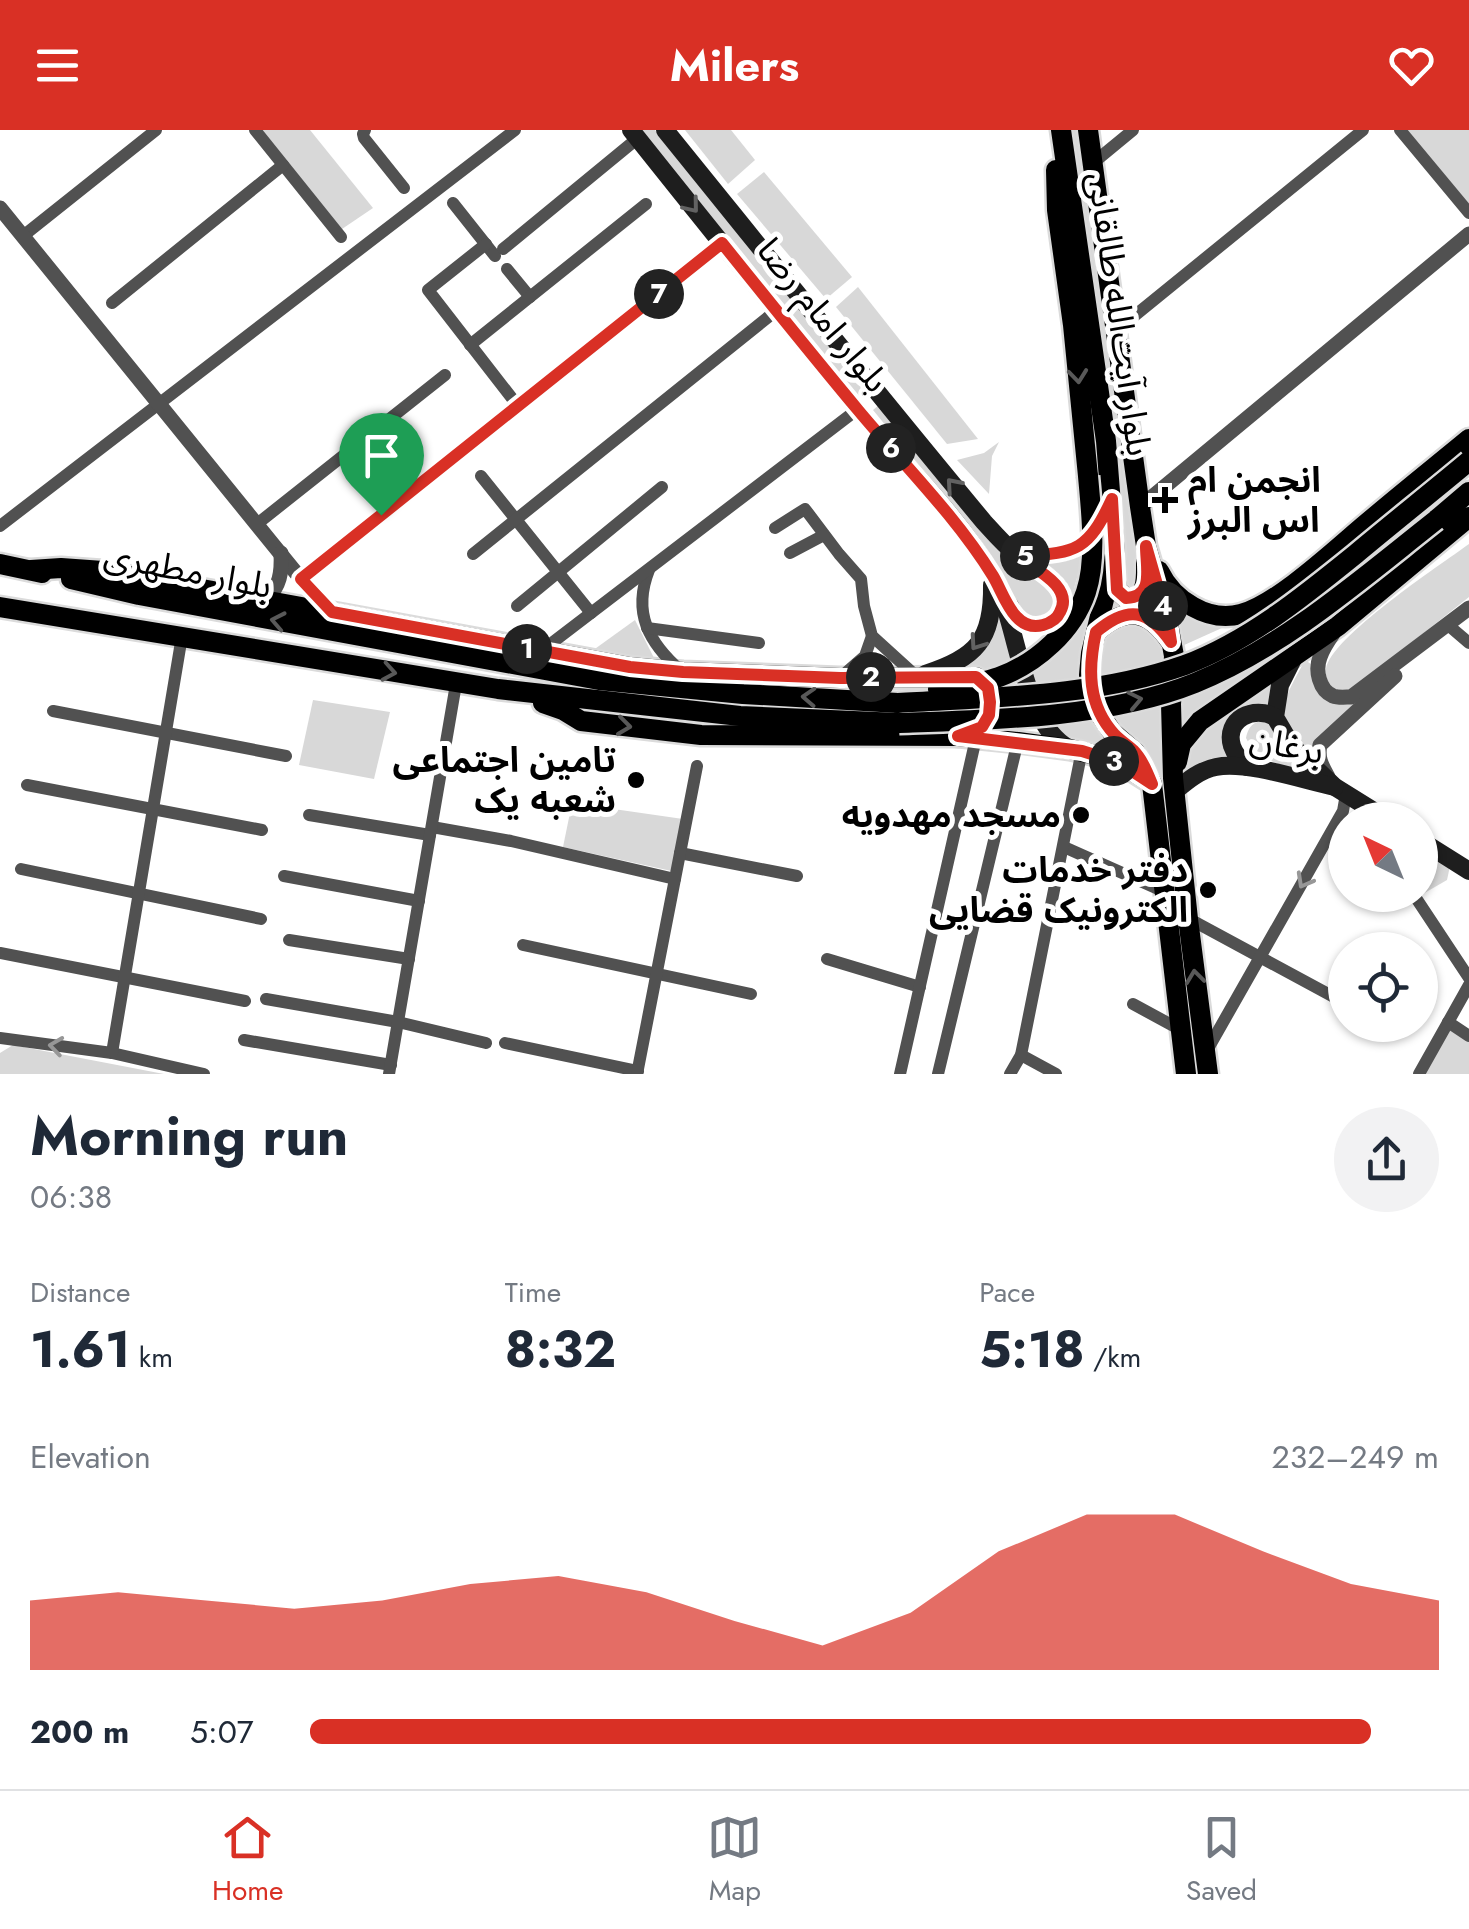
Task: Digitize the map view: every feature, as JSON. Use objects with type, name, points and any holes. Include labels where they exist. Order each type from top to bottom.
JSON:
[{"type":"main road","name":"بلوار امام رضا","points":[[635,134],[776,310],[946,511],[1020,621],[1034,626],[1054,620],[1063,606],[1061,590],[988,526],[664,130]]},
{"type":"main road","points":[[898,712],[937,689],[1001,676],[1030,662],[1055,641],[1086,591],[1091,536],[1088,476],[1057,210],[1059,130]]},
{"type":"main road","name":"بلوار آیت‌الله طالقانی","points":[[1059,130],[1112,499],[1115,554],[1090,675],[1095,702],[1112,732],[1142,761],[1152,784]]},
{"type":"main road","name":"بلوار آیت‌الله طالقانی","points":[[1088,130],[1146,546],[1174,656],[1174,785],[1207,1064]]},
{"type":"main road","points":[[1146,546],[1163,579],[1182,600],[1214,616],[1245,614],[1316,566],[1469,439]]},
{"type":"main road","points":[[898,712],[1128,681],[1189,663],[1282,611],[1469,462]]},
{"type":"main road","points":[[898,712],[963,721],[1101,708],[1168,693],[1197,682],[1302,623],[1469,492]]},
{"type":"main road","points":[[1019,557],[1065,552],[1086,544],[1100,526],[1112,499]]},
{"type":"main road","points":[[1383,509],[1376,522],[1376,533],[1387,550],[1406,557],[1433,548]]},
{"type":"main road","points":[[1174,785],[1181,744],[1200,721],[1345,621],[1469,518]]},
{"type":"main road","points":[[1115,554],[1117,590],[1134,599],[1146,586],[1146,546]]},
{"type":"main road","points":[[1316,566],[1339,562],[1356,572],[1361,580],[1362,600],[1345,621]]},
{"type":"main road","name":"بلوار مطهری","points":[[0,564],[140,595],[531,669],[898,712]]},
{"type":"main road","points":[[31,570],[102,571],[630,667],[840,678],[976,677],[988,688],[989,715],[966,742]]},
{"type":"main road","name":"بلوار امام رضا","points":[[992,575],[1044,725],[1053,738],[1076,752]]},
{"type":"main road","points":[[916,676],[953,665],[969,656],[979,643],[992,610],[992,575]]},
{"type":"main road","points":[[0,595],[86,620]]},
{"type":"main road","name":"بلوار مطهری","points":[[0,607],[498,689],[740,716],[898,712]]},
{"type":"main road","points":[[1096,632],[1116,618],[1138,615],[1160,626],[1171,642]]},
{"type":"main road","name":"برغان","points":[[1296,654],[1280,686],[1275,717],[1292,746],[1343,802]]},
{"type":"main road","points":[[498,689],[563,710],[581,720],[701,735],[966,742],[1076,752],[1120,763],[1152,784],[1186,1074]]},
{"type":"main road","points":[[1247,767],[1231,742],[1236,723],[1248,713],[1258,711],[1275,717]]},
{"type":"main road","name":"برغان","points":[[1174,785],[1214,767],[1247,767],[1341,802]]},
{"type":"main road","points":[[1438,851],[1469,871]]},
{"type":"street","points":[[22,236],[156,130]]},
{"type":"street","points":[[255,130],[341,237]]},
{"type":"street","points":[[0,526],[515,130]]},
{"type":"street","points":[[1093,163],[1133,130]]},
{"type":"street","points":[[1117,330],[1363,130]]},
{"type":"street","points":[[1400,130],[1469,213]]},
{"type":"street","points":[[364,132],[404,188]]},
{"type":"street","points":[[518,406],[428,290],[495,250],[635,134]]},
{"type":"street","points":[[112,303],[283,165]]},
{"type":"street","points":[[453,203],[495,250]]},
{"type":"street","points":[[470,345],[646,204]]},
{"type":"street","points":[[0,208],[280,554],[332,612]]},
{"type":"street","points":[[1140,508],[1469,234]]},
{"type":"street","points":[[301,579],[722,243]]},
{"type":"street","points":[[507,269],[530,297]]},
{"type":"street","points":[[473,554],[776,310]]},
{"type":"street","points":[[257,524],[446,375]]},
{"type":"street","points":[[540,652],[858,409]]},
{"type":"street","points":[[481,476],[591,613]]},
{"type":"street","points":[[517,606],[662,487]]},
{"type":"street","points":[[775,528],[805,508],[861,579],[872,636],[916,676]]},
{"type":"street","points":[[1433,548],[1469,528]]},
{"type":"street","points":[[790,553],[824,535]]},
{"type":"street","points":[[266,600],[279,583],[280,554]]},
{"type":"street","points":[[650,568],[641,602],[648,628],[657,648],[683,672]]},
{"type":"street","points":[[1345,621],[1321,653],[1318,664],[1325,690],[1344,698],[1356,694],[1469,608]]},
{"type":"street","points":[[1448,625],[1469,643]]},
{"type":"street","points":[[1343,802],[1320,762],[1320,745],[1448,625]]},
{"type":"street","points":[[648,628],[759,643]]},
{"type":"street","points":[[112,1054],[182,636]]},
{"type":"street","points":[[840,678],[865,656],[872,636]]},
{"type":"street","points":[[244,1040],[390,1070],[456,684]]},
{"type":"street","points":[[53,710],[286,756]]},
{"type":"street","points":[[900,1074],[966,742]]},
{"type":"street","points":[[1010,1074],[1021,1055],[1064,847],[1076,752]]},
{"type":"street","points":[[938,1074],[1015,753]]},
{"type":"street","points":[[505,1043],[638,1072],[698,766]]},
{"type":"street","points":[[27,785],[262,830]]},
{"type":"street","points":[[309,815],[511,841],[676,879]]},
{"type":"street","points":[[1207,1064],[1328,833]]},
{"type":"street","points":[[1064,847],[1165,892]]},
{"type":"street","points":[[680,853],[797,876]]},
{"type":"street","points":[[20,869],[261,919]]},
{"type":"street","points":[[284,876],[419,901]]},
{"type":"street","points":[[1419,1074],[1469,982],[1425,912]]},
{"type":"street","points":[[1195,922],[1328,994]]},
{"type":"street","points":[[288,940],[409,959]]},
{"type":"street","points":[[523,945],[751,994]]},
{"type":"street","points":[[0,953],[245,1001]]},
{"type":"street","points":[[827,959],[920,987]]},
{"type":"street","points":[[266,999],[398,1022],[486,1043]]},
{"type":"street","points":[[1133,1004],[1179,1029]]},
{"type":"street","points":[[1448,1022],[1469,1036]]},
{"type":"street","points":[[3,1041],[112,1054],[204,1074]]},
{"type":"street","points":[[1021,1055],[1056,1074]]},
{"type":"shaded area","points":[[262,130],[310,130],[373,208],[342,229]]},
{"type":"shaded area","points":[[641,130],[655,130],[868,392],[858,399]]},
{"type":"shaded area","points":[[685,130],[731,130],[755,160],[728,184]]},
{"type":"shaded area","points":[[1071,130],[1078,130],[1142,579],[1132,592],[1124,583],[1120,462]]},
{"type":"shaded area","points":[[1407,130],[1469,130],[1469,204]]},
{"type":"shaded area","points":[[764,172],[852,277],[826,299],[737,194]]},
{"type":"shaded area","points":[[858,287],[978,439],[947,444],[836,307]]},
{"type":"shaded area","points":[[879,405],[1054,587],[1060,605],[1042,621],[1023,614],[975,535],[873,410]]},
{"type":"shaded area","points":[[999,442],[992,456],[989,494],[957,460],[984,453]]},
{"type":"shaded area","points":[[1106,532],[1106,557],[1080,679],[1035,685],[1028,668],[1049,654],[1099,539]]},
{"type":"shaded area","points":[[1469,544],[1469,597],[1352,690],[1335,690],[1326,669],[1346,639]]},
{"type":"shaded area","points":[[1085,548],[1071,600],[1034,558]]},
{"type":"shaded area","points":[[1178,600],[1233,623],[1182,646]]},
{"type":"shaded area","points":[[998,601],[1016,663],[936,674],[956,669]]},
{"type":"shaded area","points":[[635,620],[656,662],[592,651]]},
{"type":"shaded area","points":[[1133,621],[1154,629],[1169,661],[1096,679],[1102,636]]},
{"type":"shaded area","points":[[1284,643],[1288,652],[1177,741],[1177,699]]},
{"type":"shaded area","points":[[1305,660],[1314,666],[1319,690],[1362,697],[1309,753],[1296,741],[1284,719],[1286,698]]},
{"type":"shaded area","points":[[1282,675],[1272,709],[1246,709],[1233,758],[1199,764],[1183,777],[1186,752],[1195,736]]},
{"type":"shaded area","points":[[313,700],[390,712],[374,779],[299,765]]},
{"type":"shaded area","points":[[1162,701],[1160,731],[1167,784],[1162,785],[1152,761],[1108,714]]},
{"type":"shaded area","points":[[1094,716],[1120,755],[1070,739],[1048,723]]},
{"type":"shaded area","points":[[1268,720],[1309,776],[1273,762],[1251,746],[1246,738],[1251,726]]},
{"type":"shaded area","points":[[572,803],[683,819],[676,872],[563,847]]},
{"type":"shaded area","points":[[1438,859],[1450,866],[1447,880],[1438,885]]},
{"type":"shaded area","points":[[1448,1022],[1469,1036],[1469,1074],[1419,1074]]},
{"type":"shaded area","points":[[13,1045],[164,1074],[0,1074],[0,1053]]},
{"type":"place","name":"انجمن ام اس البرز","points":[[1165,500]]},
{"type":"place","name":"تامین اجتماعی شعبه یک","points":[[636,780]]},
{"type":"place","name":"مسجد مهدویه","points":[[1081,815]]},
{"type":"place","name":"دفتر خدمات الکترونیک قضایی","points":[[1208,890]]},
{"type":"route","points":[[722,243],[946,511],[1020,621],[1044,625],[1061,612],[1064,601],[1053,582],[1019,557],[1065,552],[1086,544],[1100,526],[1112,499],[1117,590],[1126,598],[1142,594],[1146,586],[1146,546],[1171,642],[1149,618],[1130,614],[1116,618],[1096,632],[1090,675],[1102,717],[1142,761],[1152,784],[1120,763],[1082,751],[958,736],[982,727],[989,715],[988,688],[976,677],[840,678],[630,667],[332,612],[301,579],[381,515],[722,243]]}]
